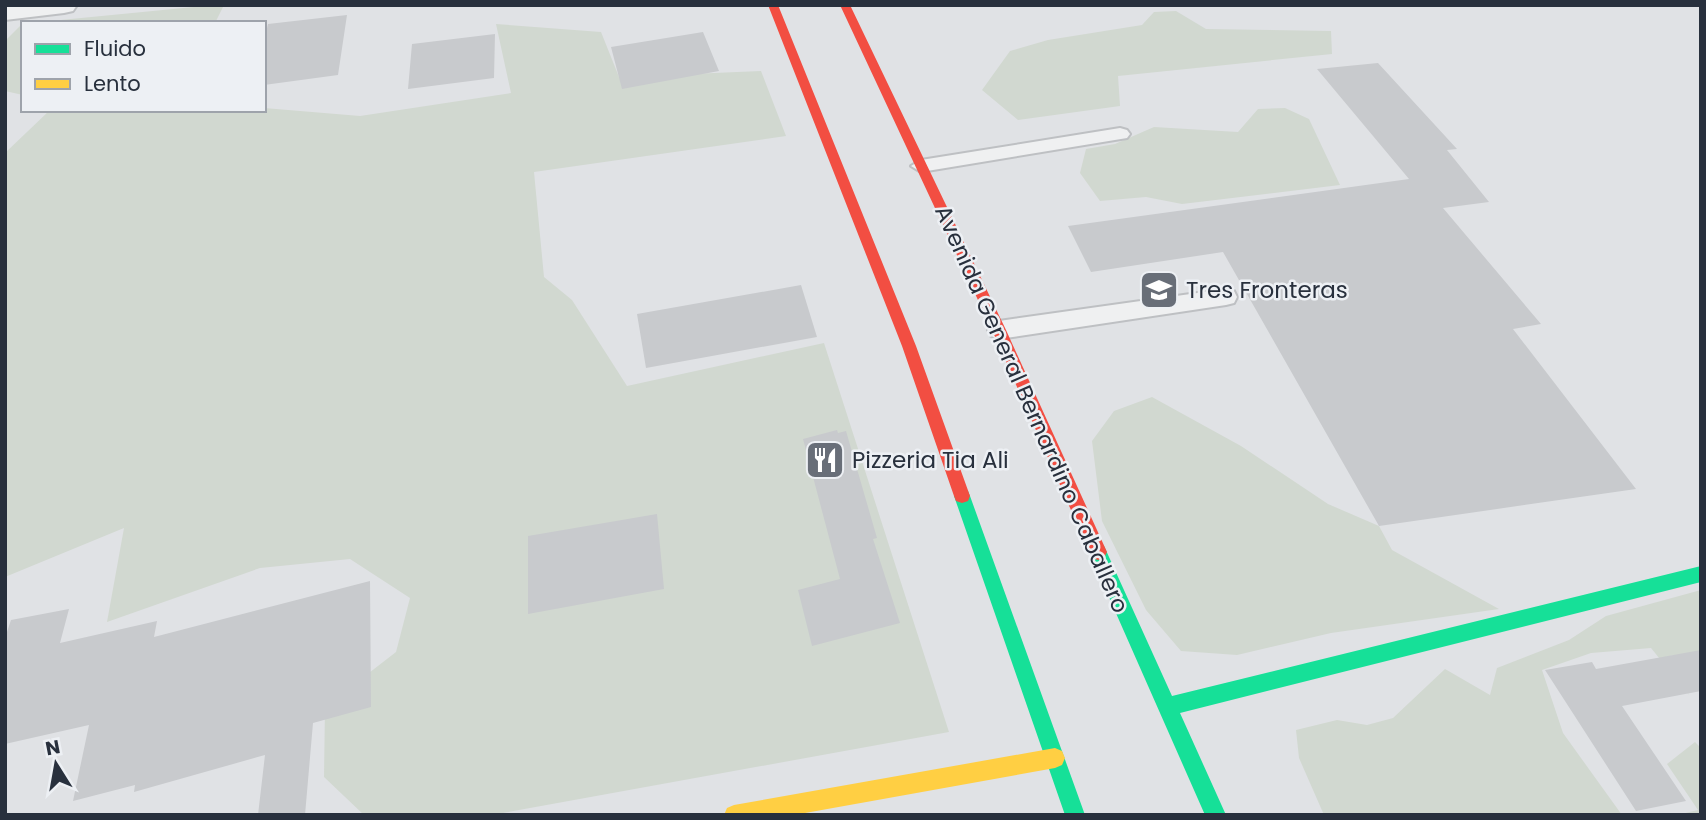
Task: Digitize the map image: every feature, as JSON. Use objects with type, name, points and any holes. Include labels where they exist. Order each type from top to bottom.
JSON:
[{"type":"main road","points":[[773,5],[909,346],[1075,815]]},
{"type":"main road","name":"Avenida General Bernardino Caballero","points":[[850,6],[921,166],[999,330],[1216,815]]},
{"type":"main road","points":[[1168,706],[1701,574]]},
{"type":"main road","points":[[734,815],[1055,758]]},
{"type":"street","points":[[5,12],[64,5]]},
{"type":"lane","points":[[921,166],[1120,134]]},
{"type":"lane","points":[[999,330],[1226,297]]},
{"type":"shaded area","points":[[214,5],[224,5],[216,21],[50,21]]},
{"type":"shaded area","points":[[1176,11],[1206,29],[1331,31],[1332,54],[1118,76],[1120,106],[1018,120],[982,90],[1010,51],[1048,40],[1142,25],[1154,12]]},
{"type":"shaded area","points":[[496,24],[601,32],[619,77],[761,71],[786,136],[534,172],[544,277],[572,300],[627,386],[824,343],[949,732],[492,815],[364,815],[324,777],[325,707],[396,652],[410,598],[350,559],[260,568],[107,622],[124,528],[5,577],[5,153],[48,112],[266,112],[266,108],[360,116],[511,93]]},
{"type":"shaded area","points":[[21,25],[21,95],[5,91],[5,41]]},
{"type":"shaded area","points":[[1285,108],[1309,119],[1340,185],[1182,204],[1146,197],[1100,201],[1080,173],[1086,149],[1115,144],[1154,127],[1238,132],[1258,109]]},
{"type":"shaded area","points":[[1152,397],[1241,446],[1328,504],[1379,526],[1392,550],[1499,609],[1331,633],[1237,655],[1181,651],[1146,610],[1102,521],[1092,441],[1114,411]]},
{"type":"shaded area","points":[[1701,590],[1701,653],[1669,656],[1689,695],[1651,648],[1591,653],[1542,670],[1563,733],[1622,815],[1324,815],[1299,758],[1296,730],[1337,720],[1367,725],[1393,718],[1445,669],[1490,695],[1497,668],[1569,640],[1606,616]]},
{"type":"shaded area","points":[[1695,742],[1701,748],[1701,815],[1677,815],[1698,810],[1667,764]]},
{"type":"building","points":[[347,15],[338,75],[266,85],[268,24]]},
{"type":"building","points":[[703,32],[719,71],[622,89],[611,47]]},
{"type":"building","points":[[495,34],[494,78],[408,89],[412,44]]},
{"type":"building","points":[[1378,63],[1457,149],[1447,150],[1489,202],[1443,208],[1541,324],[1513,329],[1636,489],[1379,526],[1223,252],[1091,272],[1068,226],[1409,179],[1317,69]]},
{"type":"building","points":[[801,285],[817,337],[646,368],[637,314]]},
{"type":"building","points":[[837,430],[838,433],[846,431],[877,538],[873,539],[900,623],[812,646],[798,590],[840,579],[803,439]]},
{"type":"building","points":[[657,514],[664,589],[528,614],[528,536]]},
{"type":"building","points":[[370,581],[371,707],[313,723],[305,815],[258,815],[265,755],[134,792],[135,785],[73,801],[89,725],[5,744],[5,638],[11,620],[69,609],[60,643],[157,621],[154,637]]},
{"type":"building","points":[[1701,650],[1701,691],[1622,706],[1686,801],[1636,811],[1545,670],[1592,662],[1596,669]]},
{"type":"traffic: fast","points":[[962,496],[1075,815]]},
{"type":"traffic: fast","points":[[1098,552],[1216,815]]},
{"type":"traffic: fast","points":[[1169,706],[1701,574]]},
{"type":"traffic: slow","points":[[734,815],[1055,758]]},
{"type":"traffic: jam","points":[[773,5],[909,346],[962,496]]},
{"type":"traffic: jam","points":[[845,5],[999,330],[1098,552]]},
{"type":"place","name":"Tres Fronteras","points":[[1159,290]]},
{"type":"place","name":"Pizzeria Tia Ali","points":[[825,460]]}]
